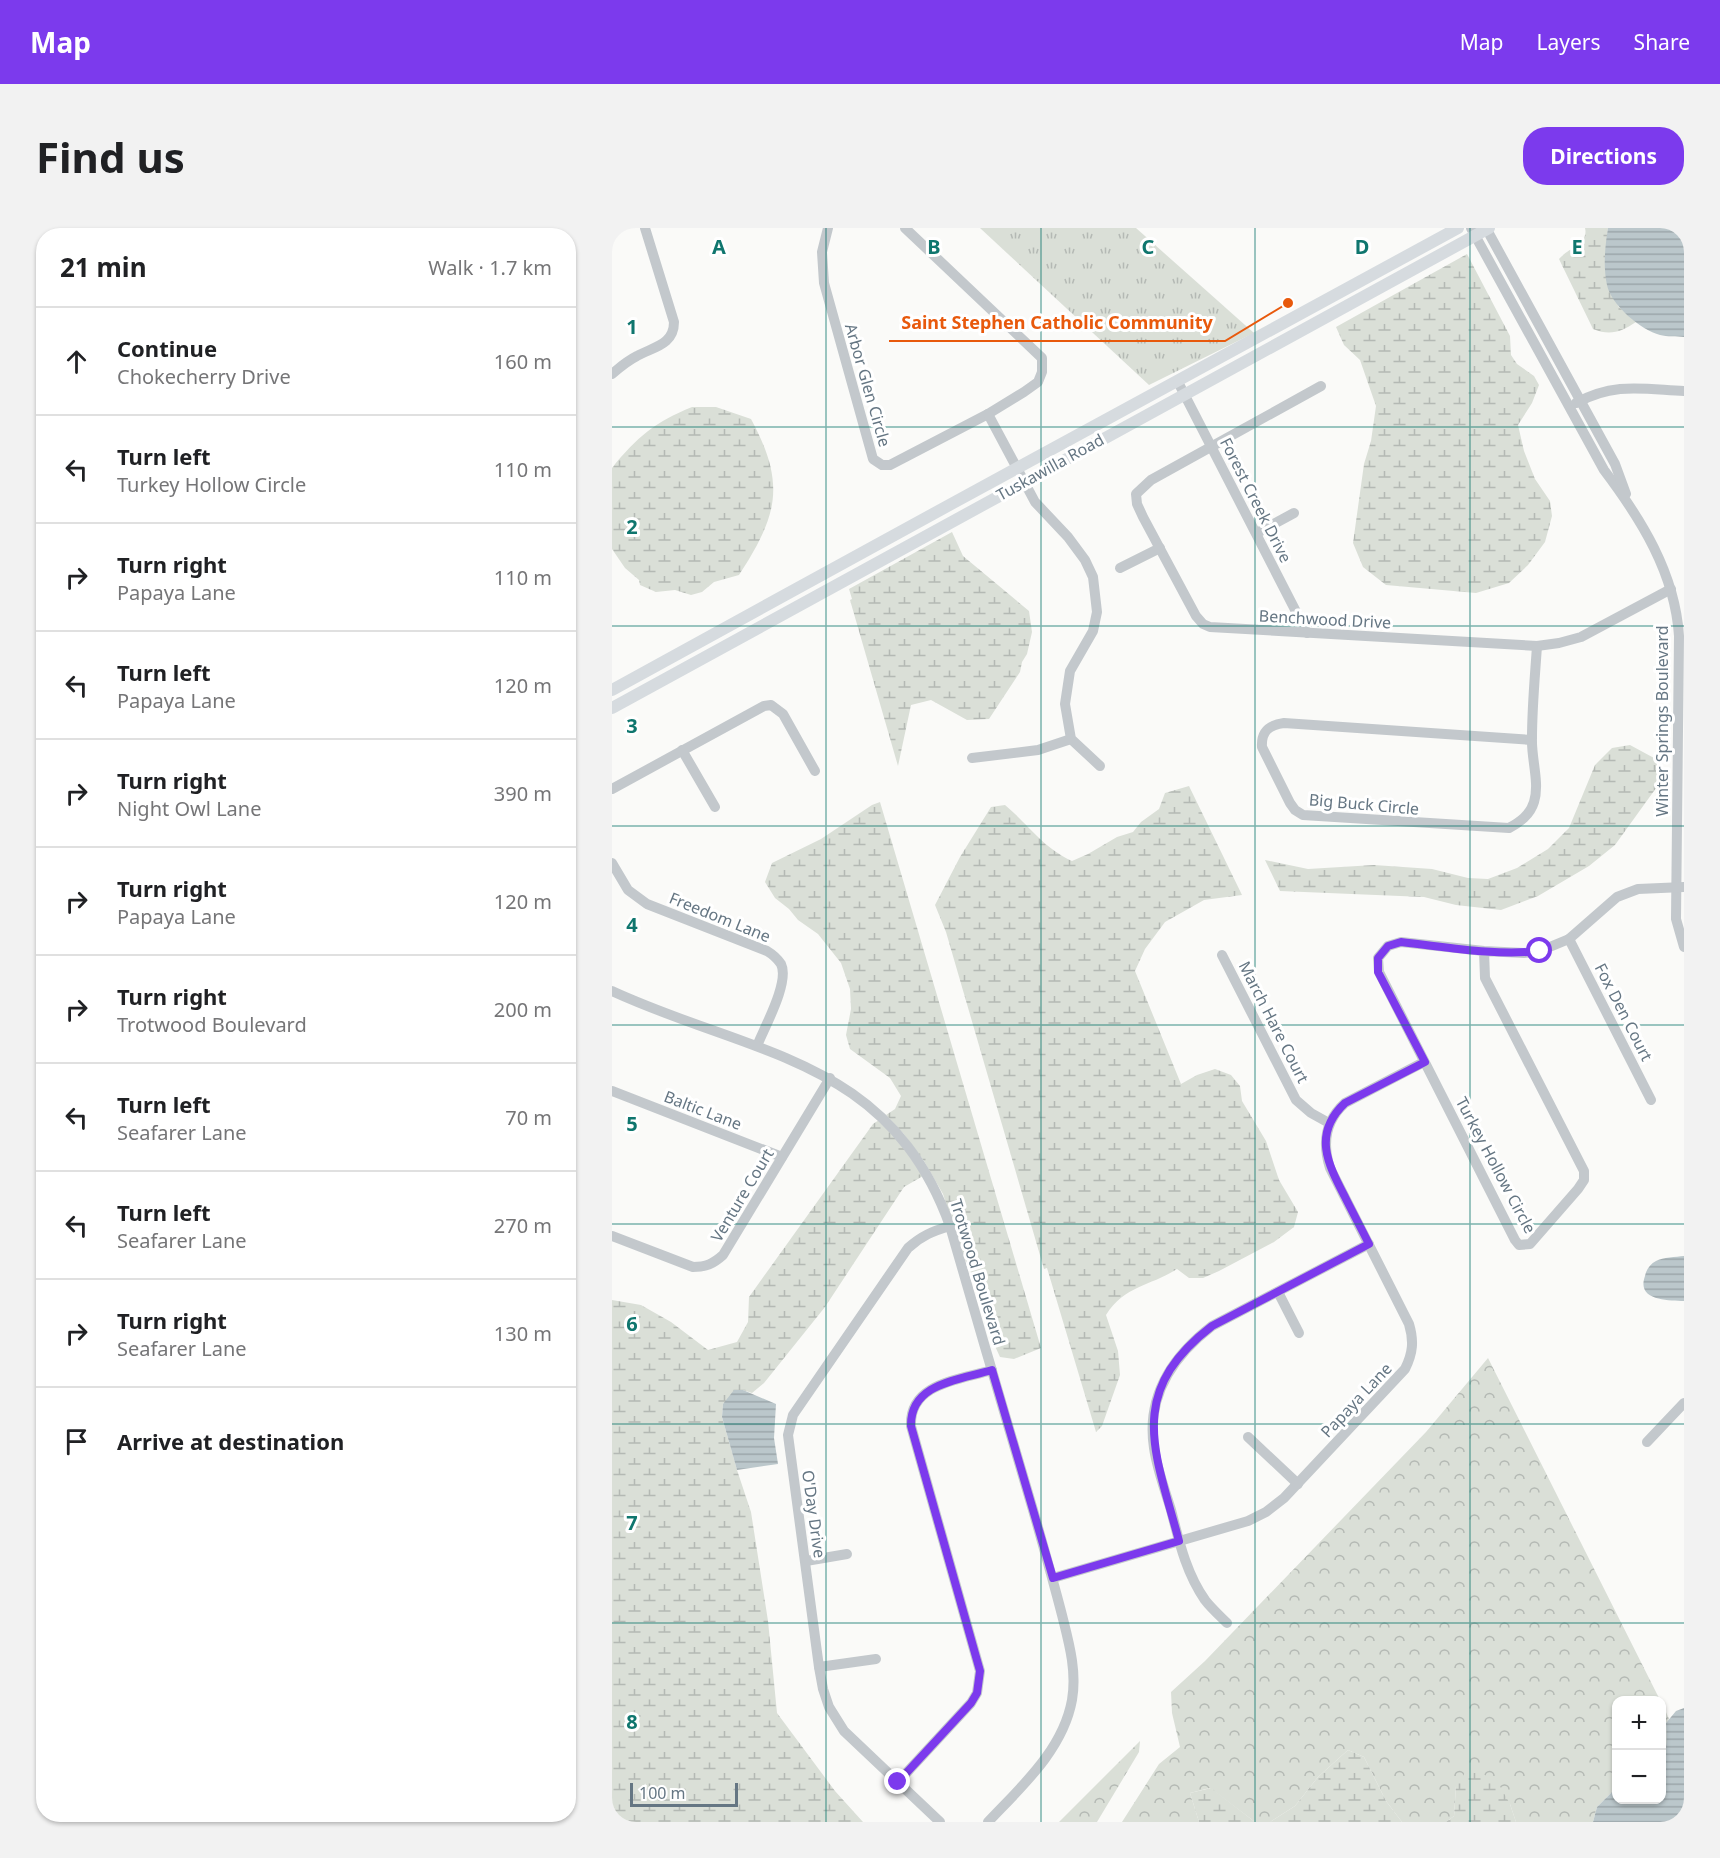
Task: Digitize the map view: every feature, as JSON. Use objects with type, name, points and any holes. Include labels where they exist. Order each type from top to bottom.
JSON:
[{"type":"main road","name":"Tuskawilla Road","points":[[612,708],[1023,482],[1181,387],[1458,228]]},
{"type":"main road","name":"Tuskawilla Road","points":[[612,690],[1016,467],[1181,387],[1481,230]]},
{"type":"street","points":[[612,374],[624,363],[661,345],[674,332],[674,322],[645,228]]},
{"type":"street","name":"Arbor Glen Circle","points":[[828,228],[822,252],[824,283],[873,459],[882,465],[890,465],[988,414],[1038,382],[1042,372],[1042,358],[905,228]]},
{"type":"street","name":"Winter Springs Boulevard","points":[[1481,230],[1616,464],[1630,505]]},
{"type":"street","name":"Winter Springs Boulevard","points":[[1481,230],[1604,470],[1630,505],[1659,558],[1671,589],[1677,611],[1679,636],[1680,887],[1676,919],[1684,947]]},
{"type":"street","points":[[1212,447],[1321,386]]},
{"type":"street","name":"Forest Creek Drive","points":[[1181,387],[1306,633]]},
{"type":"street","points":[[1570,406],[1607,390],[1621,388],[1684,391]]},
{"type":"street","points":[[988,414],[1035,502],[1068,537],[1093,578],[1096,594],[1093,631],[1070,671],[1065,704],[1071,739],[1100,766]]},
{"type":"street","name":"Benchwood Drive","points":[[1212,447],[1151,480],[1136,494],[1137,504],[1196,616],[1203,624],[1210,627],[1537,646],[1559,644],[1581,637],[1671,589]]},
{"type":"street","points":[[1257,533],[1294,513]]},
{"type":"street","points":[[1120,568],[1160,548]]},
{"type":"street","name":"Big Buck Circle","points":[[1532,740],[1284,723],[1263,732],[1262,747],[1290,802],[1295,810],[1303,815],[1509,828],[1521,822],[1533,805],[1536,793],[1532,740],[1537,646]]},
{"type":"street","points":[[612,789],[756,709],[771,705],[783,714],[815,771]]},
{"type":"street","points":[[972,758],[1038,750],[1071,739]]},
{"type":"street","points":[[682,750],[715,807]]},
{"type":"street","name":"Freedom Lane","points":[[612,863],[628,890],[647,904],[767,951],[776,957],[782,966],[782,986],[757,1047]]},
{"type":"street","points":[[1484,951],[1524,953],[1540,951],[1569,939],[1617,897],[1638,889],[1680,887]]},
{"type":"street","name":"Fox Den Court","points":[[1569,939],[1651,1100]]},
{"type":"street","name":"Turkey Hollow Circle","points":[[1401,942],[1484,951],[1485,978],[1584,1171],[1584,1180],[1578,1189],[1530,1244],[1525,1246],[1519,1245],[1515,1240],[1378,972],[1378,958],[1383,951],[1388,946],[1401,942]]},
{"type":"street","name":"March Hare Court","points":[[1222,955],[1296,1100],[1311,1113],[1329,1123]]},
{"type":"street","name":"Trotwood Boulevard","points":[[612,991],[816,1070],[830,1078],[868,1104],[900,1136],[921,1164],[939,1197],[950,1226],[1053,1578],[1072,1659],[1074,1679],[1068,1716],[1050,1752],[988,1822]]},
{"type":"street","points":[[1329,1123],[1336,1111],[1345,1103],[1425,1062]]},
{"type":"street","name":"Venture Court","points":[[612,1236],[693,1267],[706,1267],[716,1262],[723,1255],[830,1078]]},
{"type":"street","name":"Baltic Lane","points":[[612,1091],[782,1156]]},
{"type":"street","name":"Papaya Lane","points":[[1053,1578],[1248,1521],[1266,1512],[1298,1484],[1405,1369],[1411,1358],[1413,1338],[1409,1324],[1330,1168],[1325,1154],[1329,1123]]},
{"type":"street","name":"O'Day Drive","points":[[940,1822],[844,1731],[823,1689],[788,1435],[793,1415],[908,1248],[917,1239],[930,1232],[950,1226]]},
{"type":"street","points":[[1227,1623],[1206,1602],[1186,1566],[1154,1448],[1153,1422],[1165,1377],[1178,1357],[1212,1326],[1369,1244]]},
{"type":"street","points":[[1278,1292],[1299,1333]]},
{"type":"street","points":[[898,1782],[971,1703],[977,1693],[980,1671],[911,1426],[912,1409],[918,1398],[930,1389],[992,1370]]},
{"type":"street","points":[[1647,1442],[1684,1403]]},
{"type":"street","points":[[1248,1437],[1298,1484]]},
{"type":"street","points":[[806,1561],[847,1554]]},
{"type":"street","points":[[819,1667],[876,1659]]},
{"type":"green space","points":[[980,228],[1136,228],[1254,333],[1149,385]]},
{"type":"green space","points":[[1585,228],[1608,228],[1607,236],[1618,306],[1636,322],[1620,330],[1605,332],[1593,329],[1559,259],[1581,242]]},
{"type":"green space","points":[[1467,254],[1510,336],[1511,355],[1517,364],[1534,376],[1539,385],[1532,403],[1518,425],[1524,451],[1535,479],[1550,501],[1552,516],[1545,542],[1528,565],[1509,583],[1476,593],[1386,585],[1363,567],[1353,543],[1364,464],[1371,441],[1376,406],[1360,360],[1344,345],[1336,327]]},
{"type":"green space","points":[[692,407],[716,407],[751,419],[769,462],[773,481],[773,499],[762,534],[739,575],[714,582],[702,592],[691,595],[675,590],[656,592],[640,585],[639,580],[625,568],[612,549],[612,468],[630,448],[657,425]]},
{"type":"green space","points":[[952,532],[963,556],[1029,611],[1032,632],[1027,654],[1020,672],[989,719],[967,720],[931,700],[911,705],[898,766],[850,600],[852,599],[849,589]]},
{"type":"green space","points":[[1630,745],[1654,758],[1661,769],[1659,784],[1615,845],[1589,866],[1538,896],[1501,910],[1456,905],[1424,897],[1280,891],[1265,860],[1308,869],[1374,865],[1432,869],[1468,878],[1488,879],[1517,868],[1548,849],[1569,828],[1595,765],[1612,748]]},
{"type":"green space","points":[[1189,786],[1242,895],[1204,900],[1165,922],[1145,949],[1135,971],[1181,1084],[1215,1069],[1231,1075],[1240,1086],[1242,1101],[1266,1141],[1279,1180],[1298,1212],[1294,1227],[1274,1242],[1219,1271],[1203,1278],[1189,1278],[1177,1269],[1130,1292],[1113,1305],[1106,1315],[1118,1351],[1120,1375],[1102,1426],[1096,1432],[1047,1268],[1044,1269],[946,932],[935,905],[960,857],[991,807],[1005,805],[1052,849],[1072,861],[1117,837],[1133,832],[1141,822],[1159,809],[1165,793]]},
{"type":"green space","points":[[880,802],[1041,1348],[1014,1359],[1000,1357],[989,1333],[982,1296],[962,1253],[943,1194],[924,1161],[886,1115],[895,1109],[901,1096],[890,1078],[850,1049],[846,1035],[851,1009],[850,989],[841,963],[818,934],[798,920],[775,898],[765,882],[772,863],[821,839]]},
{"type":"green space","points":[[879,1120],[897,1138],[923,1176],[904,1187],[825,1307],[764,1383],[752,1393],[743,1390],[723,1404],[722,1417],[751,1512],[768,1621],[777,1713],[835,1791],[863,1822],[612,1822],[612,1300],[641,1305],[671,1322],[708,1350],[737,1342],[748,1322],[749,1297],[873,1124]]},
{"type":"green space","points":[[1488,1358],[1658,1696],[1612,1696],[1612,1792],[1597,1807],[1593,1822],[1516,1822],[1510,1804],[1456,1786],[1454,1816],[1446,1822],[1402,1822],[1386,1801],[1364,1757],[1348,1750],[1318,1777],[1295,1806],[1270,1822],[1255,1822],[1210,1788],[1190,1793],[1199,1822],[1122,1822],[1159,1764],[1180,1747],[1172,1713],[1171,1692],[1205,1661],[1426,1432]]},
{"type":"green space","points":[[1140,1741],[1139,1752],[1097,1822],[1059,1822]]},
{"type":"green space","points":[[1348,1750],[1364,1757],[1386,1801],[1402,1822],[1270,1822],[1295,1806],[1318,1777]]},
{"type":"green space","points":[[1469,1767],[1497,1781],[1510,1804],[1516,1822],[1446,1822],[1454,1816],[1456,1786]]},
{"type":"green space","points":[[1211,1788],[1255,1822],[1199,1822],[1190,1793]]},
{"type":"shaded area","points":[[1608,228],[1684,228],[1684,337],[1663,336],[1644,328],[1614,301],[1607,285],[1605,271]]},
{"type":"shaded area","points":[[1684,1256],[1684,1301],[1655,1298],[1649,1295],[1643,1284],[1650,1265],[1662,1259]]},
{"type":"shaded area","points":[[734,1390],[743,1390],[776,1404],[774,1438],[778,1464],[737,1470],[722,1417],[723,1404]]},
{"type":"shaded area","points":[[1684,1708],[1684,1822],[1593,1822],[1597,1807],[1612,1792],[1612,1804],[1666,1804],[1666,1723],[1676,1711]]},
{"type":"place","name":"Saint Stephen Catholic Community","points":[[1288,303]]},
{"type":"route","points":[[898,1782],[971,1703],[977,1693],[980,1671],[911,1426],[912,1409],[918,1398],[930,1389],[992,1370],[1053,1578],[1179,1541],[1154,1448],[1153,1422],[1165,1377],[1178,1357],[1212,1326],[1369,1244],[1325,1154],[1329,1123],[1336,1111],[1345,1103],[1425,1062],[1378,972],[1378,958],[1388,946],[1396,942],[1484,951],[1524,953],[1540,951]]}]
